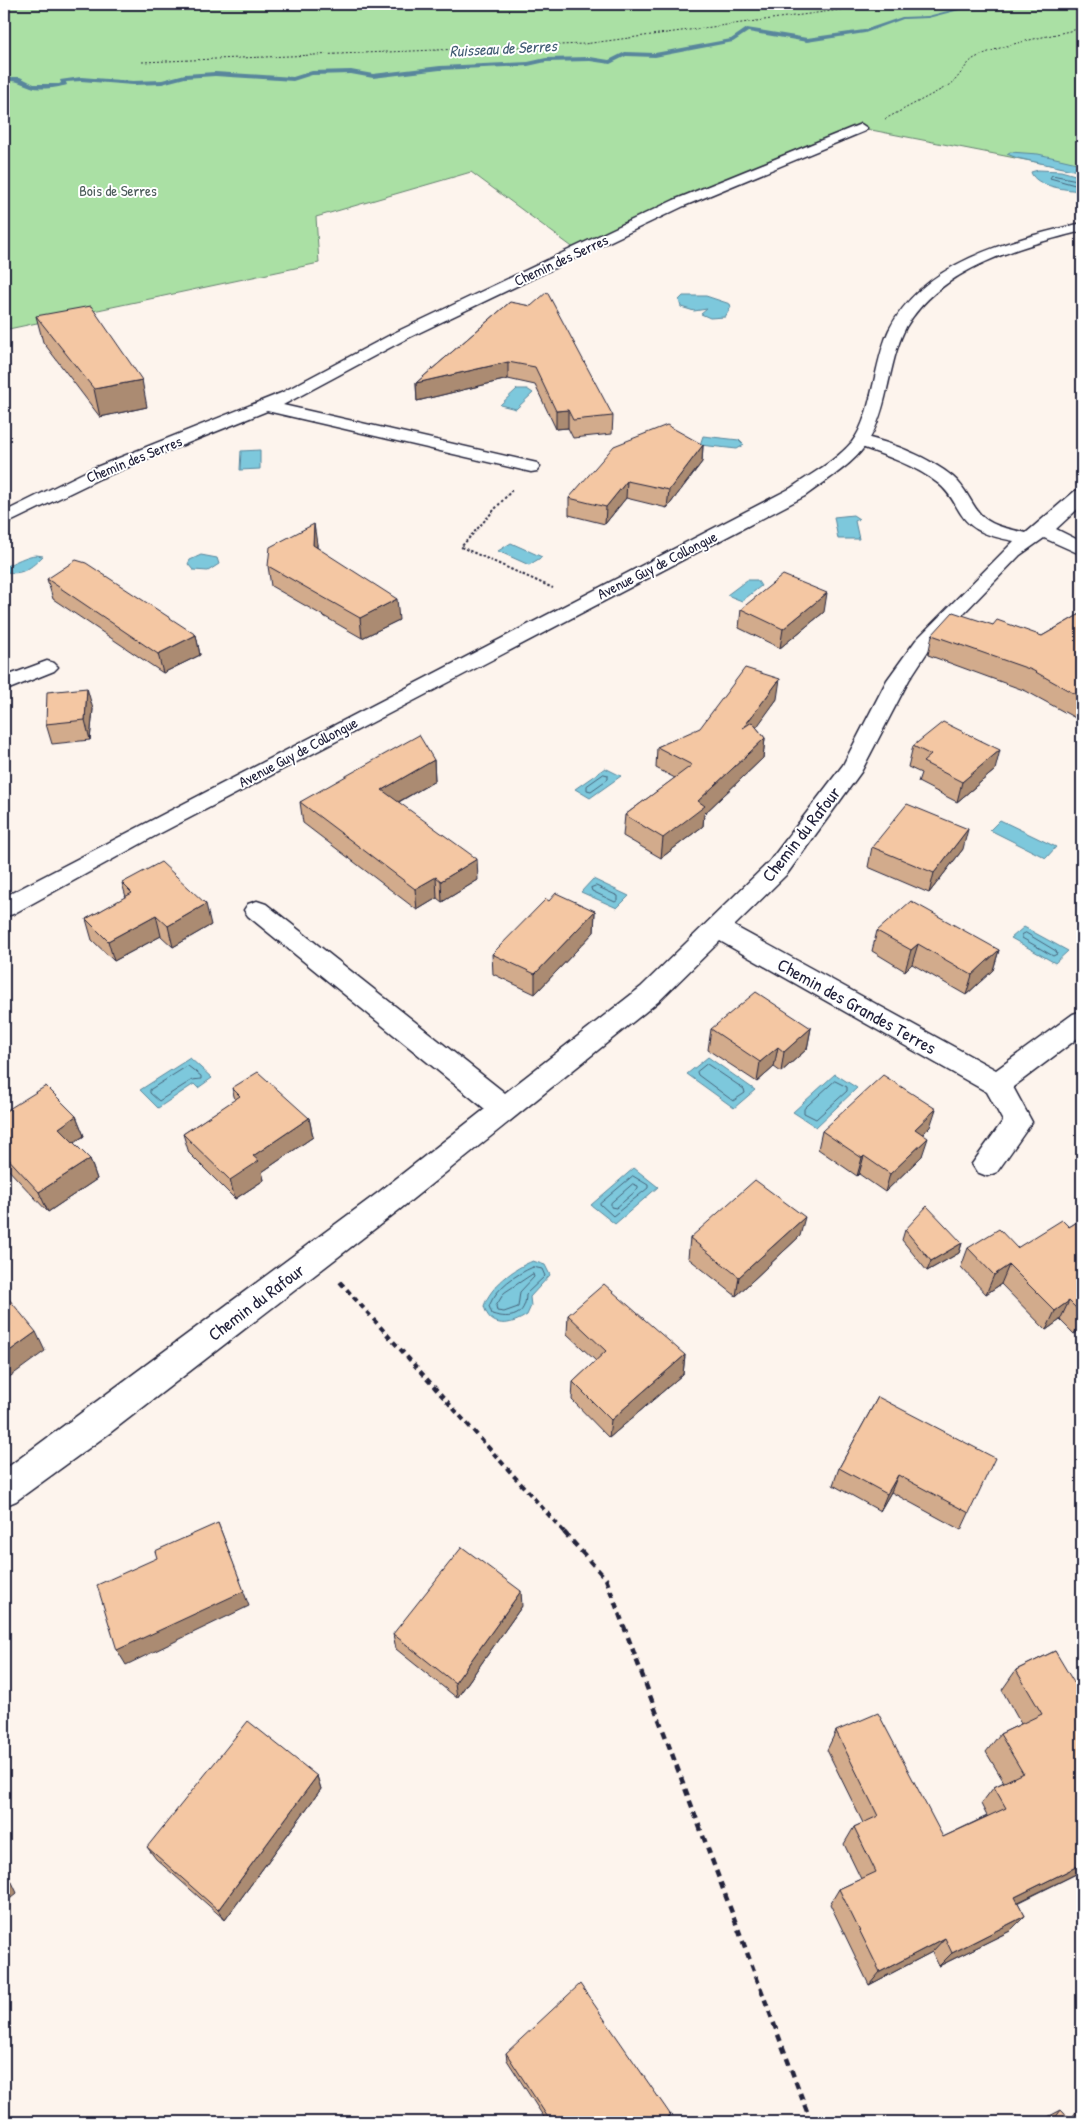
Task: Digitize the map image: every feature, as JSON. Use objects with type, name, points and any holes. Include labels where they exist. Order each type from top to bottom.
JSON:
[{"type":"street","name":"Chemin des Serres","points":[[4,519],[96,474],[267,406],[306,388],[400,336],[673,206],[861,128]]},
{"type":"street","points":[[1082,228],[990,254],[944,280],[929,292],[898,328],[862,441],[931,472],[951,485],[967,505],[971,515],[980,524],[1035,535],[1082,549]]},
{"type":"street","points":[[267,406],[531,467]]},
{"type":"street","name":"Avenue Guy de Collongue","points":[[4,908],[147,830],[798,492],[842,459],[862,441]]},
{"type":"street","name":"Chemin du Rafour","points":[[4,1490],[99,1421],[317,1256],[650,994],[778,868],[853,767],[898,680],[923,644],[994,570],[1082,495]]},
{"type":"street","points":[[4,685],[47,667]]},
{"type":"street","name":"Avenue Guy de Collongue","points":[[4,890],[147,830]]},
{"type":"street","name":"Avenue Guy de Collongue","points":[[4,924],[147,830]]},
{"type":"street","points":[[257,910],[505,1109]]},
{"type":"street","name":"Chemin des Grandes Terres","points":[[717,928],[997,1084]]},
{"type":"street","points":[[987,1164],[1018,1122],[997,1084],[1082,1021]]},
{"type":"path","points":[[142,62],[584,44],[884,4]]},
{"type":"path","points":[[861,128],[905,110],[939,92],[959,78],[972,60],[1000,49],[1082,28]]},
{"type":"path","points":[[531,467],[461,547],[585,602]]},
{"type":"path","points":[[317,1256],[606,1579],[811,2122]]},
{"type":"green space","name":"Bois de Serres","points":[[4,4],[1082,4],[1082,171],[861,128],[579,252],[471,172],[316,217],[319,263],[4,330]]},
{"type":"water","points":[[1010,152],[1038,154],[1077,163],[1082,166],[1082,172],[1017,158],[1007,154]]},
{"type":"water","points":[[1038,170],[1061,171],[1082,177],[1082,191],[1061,189],[1045,184],[1034,177],[1031,172]]},
{"type":"water","points":[[683,296],[706,296],[730,304],[731,307],[725,317],[710,318],[701,314],[707,309],[694,311],[681,307],[679,300]]},
{"type":"water","points":[[517,389],[527,389],[533,393],[516,409],[500,405]]},
{"type":"water","points":[[703,436],[739,440],[744,445],[737,449],[700,445]]},
{"type":"water","points":[[260,450],[260,469],[240,470],[241,451]]},
{"type":"water","points":[[853,515],[859,519],[855,521],[859,539],[838,539],[834,517]]},
{"type":"water","points":[[511,543],[542,557],[529,565],[498,551]]},
{"type":"water","points":[[36,555],[43,556],[26,570],[16,573],[4,571],[4,567]]},
{"type":"water","points":[[201,555],[217,558],[219,564],[208,571],[193,570],[188,564],[190,560]]},
{"type":"water","points":[[747,580],[757,580],[761,586],[742,601],[727,595]]},
{"type":"water","points":[[605,768],[621,776],[590,798],[575,789]]},
{"type":"water","points":[[1000,820],[1056,847],[1046,858],[990,830]]},
{"type":"water","points":[[593,879],[629,896],[617,908],[581,892]]},
{"type":"water","points":[[1024,927],[1068,951],[1055,963],[1011,938]]},
{"type":"water","points":[[708,1057],[755,1090],[734,1108],[687,1074]]},
{"type":"water","points":[[190,1058],[212,1078],[198,1088],[194,1084],[158,1108],[140,1090]]},
{"type":"water","points":[[835,1074],[857,1088],[816,1127],[793,1112]]},
{"type":"water","points":[[634,1168],[658,1187],[615,1224],[591,1205]]},
{"type":"water","points":[[533,1261],[545,1265],[550,1275],[530,1297],[531,1306],[527,1315],[508,1323],[496,1322],[491,1319],[484,1306],[497,1285],[518,1268]]},
{"type":"building","points":[[547,292],[613,416],[573,420],[568,410],[556,411],[535,367],[508,362],[416,383],[510,302],[531,306]]},
{"type":"building","points":[[91,306],[142,380],[94,389],[36,316]]},
{"type":"building","points":[[667,425],[703,445],[669,490],[627,481],[606,507],[569,498],[614,446]]},
{"type":"building","points":[[314,524],[313,545],[397,599],[360,618],[268,566],[270,547]]},
{"type":"building","points":[[76,560],[86,563],[196,635],[158,654],[47,579]]},
{"type":"building","points":[[783,575],[827,593],[783,629],[741,609]]},
{"type":"building","points":[[953,612],[993,625],[997,620],[1042,636],[1082,613],[1082,654],[1079,656],[1082,658],[1082,698],[1032,670],[932,635]]},
{"type":"building","points":[[745,668],[780,679],[743,728],[752,722],[765,738],[698,801],[705,806],[663,838],[625,815],[692,765],[657,747],[700,728]]},
{"type":"building","points":[[87,688],[85,720],[46,724],[47,692]]},
{"type":"building","points":[[943,722],[1000,750],[962,782],[923,762],[931,755],[913,746]]},
{"type":"building","points":[[419,735],[434,760],[382,790],[477,859],[441,881],[436,877],[415,889],[300,802]]},
{"type":"building","points":[[907,804],[968,829],[934,873],[872,847]]},
{"type":"building","points":[[161,862],[206,904],[168,926],[156,915],[108,941],[86,919],[132,893],[122,883]]},
{"type":"building","points":[[556,893],[595,911],[535,974],[492,954],[546,899],[549,901]]},
{"type":"building","points":[[911,901],[999,950],[972,975],[918,944],[911,950],[877,931]]},
{"type":"building","points":[[756,992],[811,1028],[784,1052],[778,1047],[760,1062],[711,1029]]},
{"type":"building","points":[[258,1072],[309,1118],[253,1156],[259,1161],[230,1180],[183,1134],[240,1096],[232,1088]]},
{"type":"building","points":[[883,1075],[936,1109],[915,1129],[928,1138],[890,1174],[822,1131]]},
{"type":"building","points":[[46,1086],[76,1116],[59,1128],[90,1159],[39,1192],[4,1154],[4,1112]]},
{"type":"building","points":[[755,1180],[805,1217],[739,1277],[690,1238]]},
{"type":"building","points":[[927,1206],[962,1243],[931,1261],[905,1230]]},
{"type":"building","points":[[1082,1219],[1082,1314],[1069,1301],[1055,1311],[1009,1265],[994,1275],[968,1248],[999,1229],[1017,1248],[1062,1220],[1069,1227]]},
{"type":"building","points":[[604,1284],[685,1355],[611,1420],[573,1382],[606,1351],[568,1315]]},
{"type":"building","points":[[4,1293],[36,1332],[4,1355]]},
{"type":"building","points":[[878,1397],[995,1458],[969,1513],[898,1475],[887,1494],[839,1468]]},
{"type":"building","points":[[218,1523],[244,1591],[117,1650],[97,1585],[157,1558],[155,1551]]},
{"type":"building","points":[[462,1547],[521,1591],[455,1683],[393,1634]]},
{"type":"building","points":[[1055,1651],[1082,1696],[1082,1864],[1015,1897],[1025,1916],[952,1953],[945,1938],[880,1972],[839,1889],[876,1872],[854,1827],[878,1816],[836,1731],[878,1713],[943,1837],[1006,1808],[994,1787],[1023,1773],[1000,1734],[1042,1714],[1016,1670]]},
{"type":"building","points":[[248,1721],[317,1776],[218,1910],[147,1847]]},
{"type":"building","points":[[580,1984],[670,2114],[662,2122],[551,2122],[506,2053]]},
{"type":"building","points":[[1061,2110],[1072,2122],[1052,2122]]},
{"type":"waterway","name":"Ruisseau de Serres","points":[[4,79],[20,79],[33,86],[59,86],[65,84],[62,81],[81,79],[133,83],[162,82],[185,76],[215,74],[293,79],[312,73],[351,72],[373,76],[440,68],[528,64],[546,60],[590,59],[610,62],[625,54],[655,55],[733,40],[747,30],[807,40],[865,31],[902,18],[928,17],[963,8],[1006,4]]},
{"type":"railway","points":[[243,4],[325,4]]}]
